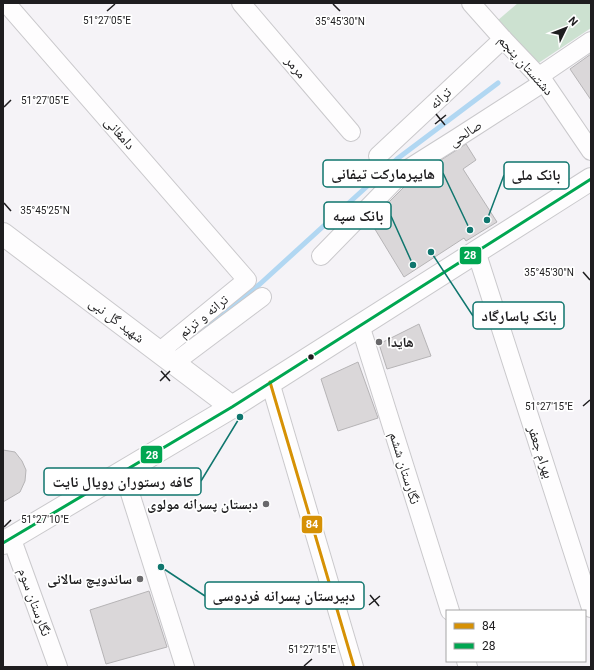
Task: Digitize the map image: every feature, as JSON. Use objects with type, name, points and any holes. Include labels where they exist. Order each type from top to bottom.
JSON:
[{"type":"main road","points":[[7,540],[232,406],[591,179]]},
{"type":"main road","name":"شهید گل نبی","points":[[3,234],[232,406]]},
{"type":"street","name":"دامغانی","points":[[6,3],[247,280]]},
{"type":"street","name":"مرمر","points":[[241,3],[351,132]]},
{"type":"street","name":"دشتستان پنجم","points":[[471,3],[541,79],[591,150]]},
{"type":"street","name":"ترانه","points":[[378,156],[503,39]]},
{"type":"street","name":"صالحی","points":[[321,256],[403,172],[457,138],[541,79],[591,41]]},
{"type":"street","name":"بهرام جعفر","points":[[476,251],[591,608]]},
{"type":"street","name":"ترانه و ترنم","points":[[166,357],[247,280]]},
{"type":"street","points":[[166,357],[262,297]]},
{"type":"street","name":"نگارستان ششم","points":[[360,325],[450,610]]},
{"type":"street","points":[[270,382],[354,667]]},
{"type":"street","points":[[123,471],[185,667]]},
{"type":"street","name":"نگارستان سوم","points":[[7,540],[58,667]]},
{"type":"green space","points":[[518,3],[591,3],[591,28],[537,64],[497,21]]},
{"type":"building","points":[[591,54],[591,100],[570,69]]},
{"type":"building","points":[[466,144],[476,160],[463,169],[497,222],[466,241],[464,238],[404,277],[370,221],[413,178]]},
{"type":"building","points":[[419,324],[431,356],[387,369],[379,344]]},
{"type":"building","points":[[358,362],[378,418],[338,431],[321,379]]},
{"type":"building","points":[[3,450],[15,452],[22,461],[26,470],[25,481],[20,492],[3,502]]},
{"type":"building","points":[[149,591],[167,647],[106,664],[90,610]]},
{"type":"waterway","points":[[180,348],[260,284],[397,159],[498,83]]},
{"type":"transit line","name":"28","points":[[3,543],[232,407],[591,179]]},
{"type":"transit line","name":"84","points":[[270,382],[354,667]]},
{"type":"place","name":"بانک ملی","points":[[487,220]]},
{"type":"place","name":"هایپرمارکت تیفانی","points":[[470,230]]},
{"type":"place","name":"بانک پاسارگاد","points":[[431,252]]},
{"type":"place","name":"بانک سپه","points":[[413,265]]},
{"type":"place","name":"هایدا","points":[[379,342]]},
{"type":"place","name":"کافه رستوران رویال نایت","points":[[240,417]]},
{"type":"place","name":"دبستان پسرانه مولوی","points":[[266,504]]},
{"type":"place","name":"دبیرستان پسرانه فردوسی","points":[[161,567]]},
{"type":"place","name":"ساندویچ سالانی","points":[[140,579]]}]
